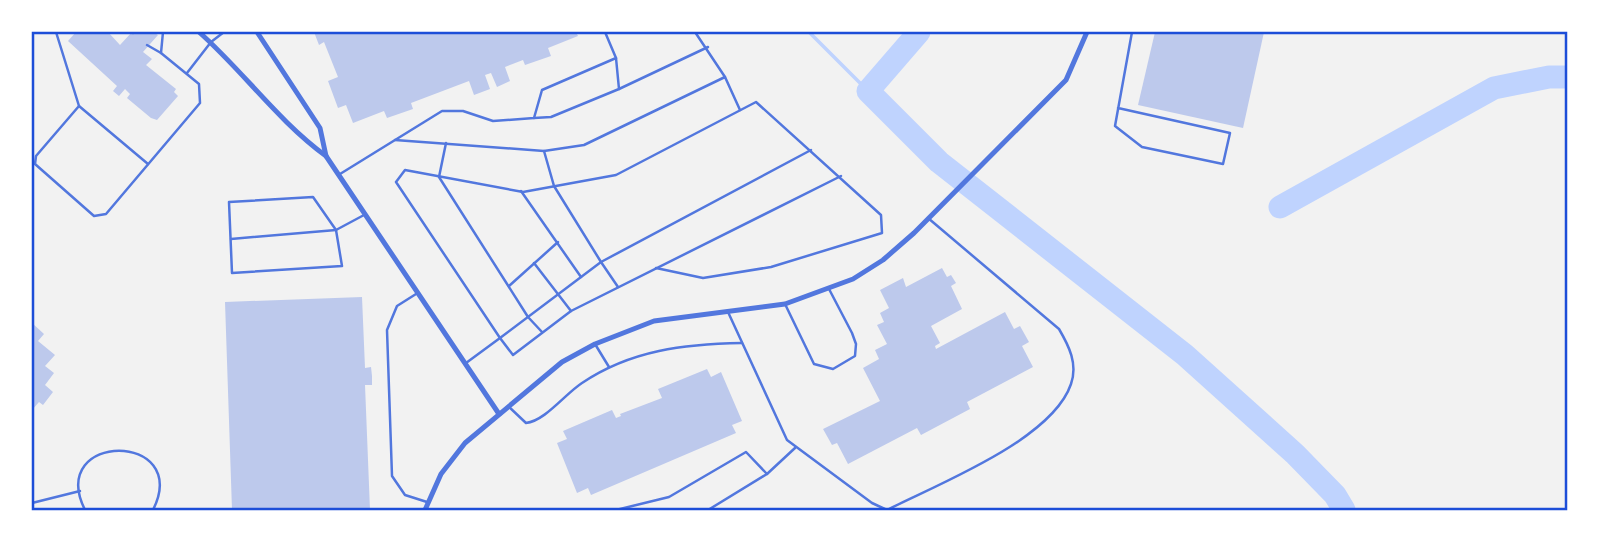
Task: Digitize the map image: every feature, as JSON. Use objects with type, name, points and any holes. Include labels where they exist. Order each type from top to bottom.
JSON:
[{"type":"street","points":[[199,32],[302,138],[326,156],[367,213],[499,414]]},
{"type":"street","points":[[257,32],[320,128],[326,156]]},
{"type":"street","points":[[425,510],[441,474],[465,443],[562,362],[595,344],[654,321],[785,304],[829,289],[883,260],[1066,80],[1087,32]]},
{"type":"lane","points":[[56,32],[79,106],[148,164]]},
{"type":"lane","points":[[161,52],[163,32]]},
{"type":"lane","points":[[186,74],[211,42],[224,32]]},
{"type":"lane","points":[[605,32],[616,58],[619,89]]},
{"type":"lane","points":[[695,32],[708,47],[740,110]]},
{"type":"lane","points":[[1118,108],[1230,133],[1223,164],[1142,147],[1115,126],[1118,108],[1132,32]]},
{"type":"lane","points":[[79,106],[36,156],[35,164],[94,216],[106,214],[200,103],[199,84],[161,52],[147,45]]},
{"type":"lane","points":[[340,174],[442,111],[463,111],[494,121],[551,117],[619,89],[708,47]]},
{"type":"lane","points":[[534,118],[542,90],[616,58]]},
{"type":"lane","points":[[395,140],[544,151],[584,145],[725,77]]},
{"type":"lane","points":[[656,268],[703,278],[771,267],[882,233],[881,215],[841,177],[756,102],[616,174],[521,191],[405,170],[396,181],[499,338],[513,355],[571,311],[656,268],[841,177]]},
{"type":"lane","points":[[446,144],[439,177],[528,317],[542,332]]},
{"type":"lane","points":[[466,363],[601,262],[811,150]]},
{"type":"lane","points":[[544,151],[554,186],[618,287]]},
{"type":"lane","points":[[521,191],[582,278]]},
{"type":"lane","points":[[313,197],[336,230],[342,266],[232,273],[229,202],[313,197]]},
{"type":"lane","points":[[231,239],[336,230],[367,213]]},
{"type":"lane","points":[[728,312],[782,433],[795,448],[872,503],[887,510],[1009,449],[1064,400],[1072,382],[1073,363],[1069,345],[1059,329],[928,218]]},
{"type":"lane","points":[[509,286],[558,242]]},
{"type":"lane","points":[[534,263],[571,311]]},
{"type":"lane","points":[[785,304],[814,364],[833,369],[855,356],[856,344],[829,289]]},
{"type":"lane","points":[[419,293],[397,306],[387,330],[392,476],[405,495],[427,502]]},
{"type":"lane","points":[[508,406],[526,423],[534,422],[559,399],[609,367],[652,351],[696,344],[742,343]]},
{"type":"lane","points":[[595,344],[609,367]]},
{"type":"lane","points":[[708,510],[767,474],[795,448]]},
{"type":"lane","points":[[85,510],[79,491],[84,469],[94,457],[109,450],[124,449],[140,454],[152,464],[159,478],[160,494],[153,510]]},
{"type":"lane","points":[[616,510],[669,497],[746,452],[767,474]]},
{"type":"lane","points":[[32,503],[79,491]]},
{"type":"building","points":[[76,32],[108,32],[120,45],[132,32],[153,32],[158,35],[143,52],[152,59],[146,65],[176,89],[174,92],[178,96],[157,120],[151,118],[127,98],[130,94],[125,89],[119,96],[113,91],[117,86],[68,41]]},
{"type":"building","points":[[314,32],[576,32],[578,36],[548,48],[551,56],[525,65],[523,60],[505,67],[510,81],[497,87],[491,73],[485,75],[490,89],[474,95],[469,81],[411,103],[413,109],[387,118],[384,111],[353,123],[346,105],[338,108],[328,81],[338,77],[324,42],[319,45]]},
{"type":"building","points":[[1155,32],[1264,32],[1243,128],[1138,105]]},
{"type":"building","points":[[942,268],[947,277],[951,275],[956,283],[951,286],[962,309],[931,326],[940,343],[935,346],[936,349],[1005,312],[1014,329],[1020,326],[1029,342],[1022,346],[1033,367],[967,402],[970,409],[921,435],[917,428],[848,464],[837,443],[832,445],[823,429],[880,401],[863,368],[879,359],[875,350],[887,344],[877,325],[884,322],[880,313],[889,308],[880,290],[903,278],[906,287]]},
{"type":"building","points":[[362,297],[365,368],[371,367],[372,376],[372,385],[365,385],[370,510],[232,510],[225,302]]},
{"type":"building","points":[[32,323],[44,334],[38,341],[55,355],[45,366],[54,373],[45,385],[53,392],[43,405],[39,402],[32,410]]},
{"type":"building","points":[[707,369],[711,377],[721,372],[742,421],[732,425],[736,433],[591,495],[588,488],[577,493],[557,443],[567,439],[563,431],[612,410],[616,418],[621,416],[620,414],[662,398],[658,389]]},
{"type":"waterway","points":[[809,32],[868,91]]},
{"type":"waterway","points":[[919,32],[868,91],[939,162],[1185,355],[1295,454],[1335,495],[1344,510]]},
{"type":"waterway","points":[[1280,207],[1494,88],[1549,77],[1568,77]]}]
